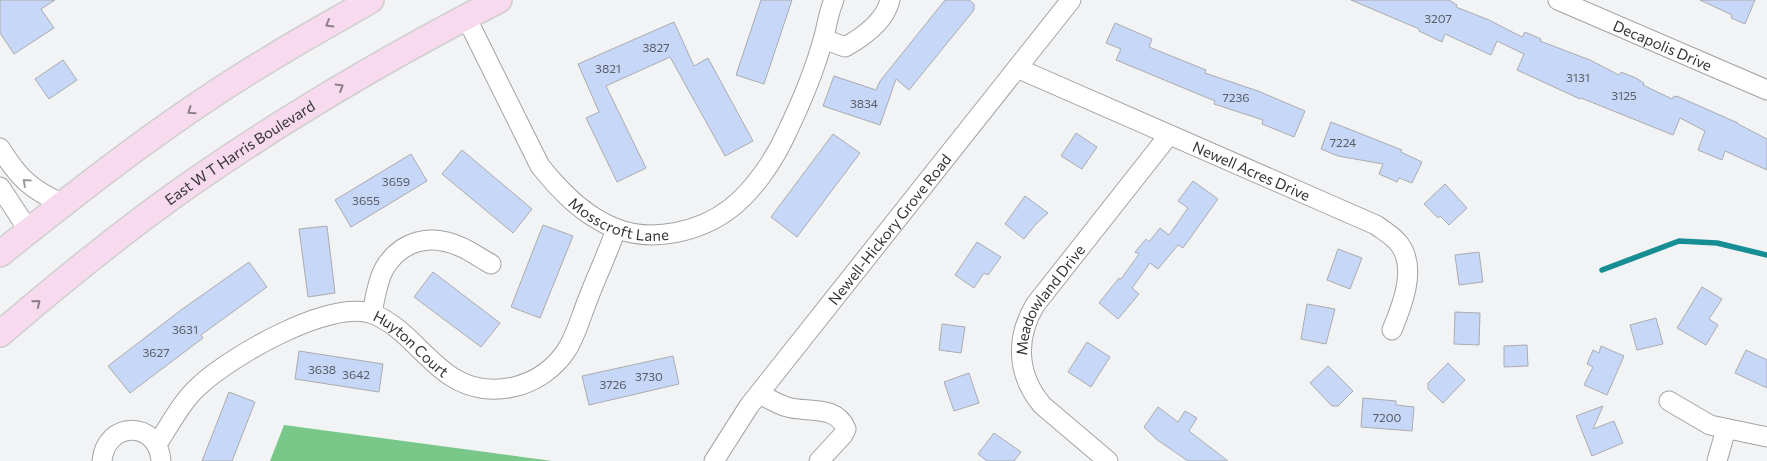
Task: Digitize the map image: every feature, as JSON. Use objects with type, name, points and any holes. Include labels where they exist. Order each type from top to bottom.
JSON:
[{"type":"main road","points":[[0,254],[63,204],[200,104],[272,57],[371,0]]},
{"type":"main road","name":"East W T Harris Boulevard","points":[[0,334],[109,245],[211,170],[334,90],[498,0]]},
{"type":"street","name":"Mosscroft Lane","points":[[466,17],[540,166],[571,200],[616,228],[644,234],[671,234],[711,220],[731,208],[757,180],[774,156],[787,133],[808,86],[824,39],[834,0]]},
{"type":"street","points":[[824,39],[845,47],[864,37],[888,8],[890,0]]},
{"type":"street","name":"Newell-Hickory Grove Road","points":[[714,461],[759,394],[1071,0]]},
{"type":"street","name":"Decapolis Drive","points":[[1558,0],[1767,90]]},
{"type":"street","name":"Newell Acres Drive","points":[[1017,68],[1376,225],[1402,248],[1407,269],[1407,283],[1402,307],[1392,330]]},
{"type":"street","name":"Meadowland Drive","points":[[1108,461],[1042,405],[1033,394],[1021,363],[1021,342],[1026,322],[1035,305],[1169,135]]},
{"type":"street","points":[[0,148],[16,172],[38,193],[63,204]]},
{"type":"street","points":[[0,187],[29,231]]},
{"type":"street","name":"Huyton Court","points":[[102,461],[107,443],[122,432],[142,432],[159,452],[199,386],[240,358],[306,321],[355,310],[372,313],[390,323],[437,367],[454,378],[487,390],[510,388],[543,374],[566,351],[606,258],[616,228]]},
{"type":"street","points":[[372,313],[384,270],[395,255],[408,244],[424,240],[441,240],[461,246],[491,264]]},
{"type":"street","points":[[759,394],[786,407],[823,410],[843,424],[846,429],[843,435],[819,461]]},
{"type":"street","points":[[1669,401],[1710,425],[1767,436]]},
{"type":"street","points":[[1718,461],[1726,429]]},
{"type":"green space","points":[[284,425],[552,461],[270,461]]},
{"type":"building","points":[[0,0],[55,0],[41,9],[54,28],[14,54],[0,33]]},
{"type":"building","points":[[761,0],[792,0],[764,84],[736,75]]},
{"type":"building","points":[[945,0],[969,0],[974,4],[974,10],[909,90],[896,79],[880,125],[823,106],[834,76],[876,90],[880,81]]},
{"type":"building","points":[[1351,0],[1449,0],[1457,5],[1456,7],[1489,20],[1522,37],[1525,32],[1541,39],[1540,41],[1590,60],[1619,75],[1621,72],[1636,78],[1644,83],[1643,85],[1672,99],[1674,96],[1679,97],[1738,123],[1767,139],[1767,170],[1725,151],[1722,160],[1698,150],[1705,131],[1680,118],[1673,135],[1580,99],[1517,70],[1524,54],[1497,41],[1491,55],[1445,34],[1442,42],[1419,31],[1419,29]]},
{"type":"building","points":[[1700,0],[1755,0],[1745,24],[1731,18],[1732,15]]},
{"type":"building","points":[[674,22],[694,66],[708,58],[753,141],[725,156],[670,57],[606,86],[646,168],[617,182],[586,118],[599,112],[578,64]]},
{"type":"building","points":[[1115,23],[1152,39],[1149,47],[1206,70],[1205,73],[1258,91],[1305,111],[1294,137],[1262,124],[1263,120],[1214,104],[1215,101],[1116,60],[1121,49],[1106,43]]},
{"type":"building","points":[[63,60],[77,80],[49,99],[35,79]]},
{"type":"building","points":[[1331,122],[1402,150],[1401,152],[1422,162],[1412,183],[1399,178],[1397,182],[1379,174],[1383,164],[1338,156],[1321,149]]},
{"type":"building","points":[[1076,133],[1097,147],[1082,169],[1061,156]]},
{"type":"building","points":[[833,134],[860,153],[797,237],[771,217]]},
{"type":"building","points":[[462,150],[532,209],[513,233],[442,174]]},
{"type":"building","points":[[411,154],[427,181],[351,227],[335,200]]},
{"type":"building","points":[[1193,181],[1218,199],[1183,248],[1178,245],[1158,269],[1150,263],[1132,288],[1139,294],[1118,319],[1099,303],[1119,278],[1121,279],[1139,254],[1135,252],[1146,239],[1149,242],[1160,228],[1169,235],[1188,208],[1178,201]]},
{"type":"building","points":[[1445,184],[1467,208],[1449,225],[1440,216],[1438,218],[1424,204]]},
{"type":"building","points":[[1025,196],[1048,213],[1024,239],[1005,224]]},
{"type":"building","points":[[543,225],[573,236],[540,318],[511,307]]},
{"type":"building","points":[[327,226],[335,293],[308,297],[299,229]]},
{"type":"building","points":[[977,242],[1001,257],[988,275],[984,273],[974,288],[955,275]]},
{"type":"building","points":[[1338,249],[1362,258],[1350,289],[1327,280]]},
{"type":"building","points":[[1479,252],[1483,282],[1459,285],[1455,255]]},
{"type":"building","points":[[249,262],[267,287],[201,335],[203,338],[130,393],[108,366],[181,310]]},
{"type":"building","points":[[433,272],[500,323],[481,347],[414,297]]},
{"type":"building","points":[[1702,287],[1722,299],[1709,319],[1718,325],[1706,345],[1677,328]]},
{"type":"building","points":[[1307,304],[1335,309],[1326,344],[1301,339]]},
{"type":"building","points":[[1455,312],[1480,313],[1479,345],[1454,344]]},
{"type":"building","points":[[1656,318],[1663,344],[1637,350],[1630,325]]},
{"type":"building","points":[[942,324],[965,327],[961,353],[939,350]]},
{"type":"building","points":[[1087,342],[1110,357],[1091,387],[1068,372]]},
{"type":"building","points":[[1527,345],[1528,366],[1504,367],[1504,346]]},
{"type":"building","points":[[1601,346],[1624,356],[1607,395],[1584,385],[1593,367],[1587,364],[1593,350],[1599,353]]},
{"type":"building","points":[[1746,350],[1767,360],[1767,388],[1735,373]]},
{"type":"building","points":[[299,351],[383,364],[379,392],[295,379]]},
{"type":"building","points":[[673,356],[679,384],[589,405],[582,376]]},
{"type":"building","points":[[1448,363],[1465,380],[1443,403],[1428,389],[1428,383]]},
{"type":"building","points":[[1328,366],[1353,391],[1338,406],[1332,406],[1310,383]]},
{"type":"building","points":[[969,373],[979,403],[954,411],[944,382]]},
{"type":"building","points":[[229,392],[255,402],[232,461],[202,461]]},
{"type":"building","points":[[1363,398],[1396,401],[1396,405],[1414,407],[1412,431],[1361,427]]},
{"type":"building","points":[[1603,406],[1593,429],[1614,421],[1623,443],[1592,456],[1576,416]]},
{"type":"building","points":[[1158,407],[1178,422],[1185,411],[1197,418],[1189,431],[1228,461],[1188,461],[1156,439],[1144,427]]},
{"type":"building","points":[[994,433],[1021,452],[1014,461],[987,461],[978,454]]},
{"type":"waterway","points":[[1602,270],[1679,241],[1717,243],[1767,255]]}]
